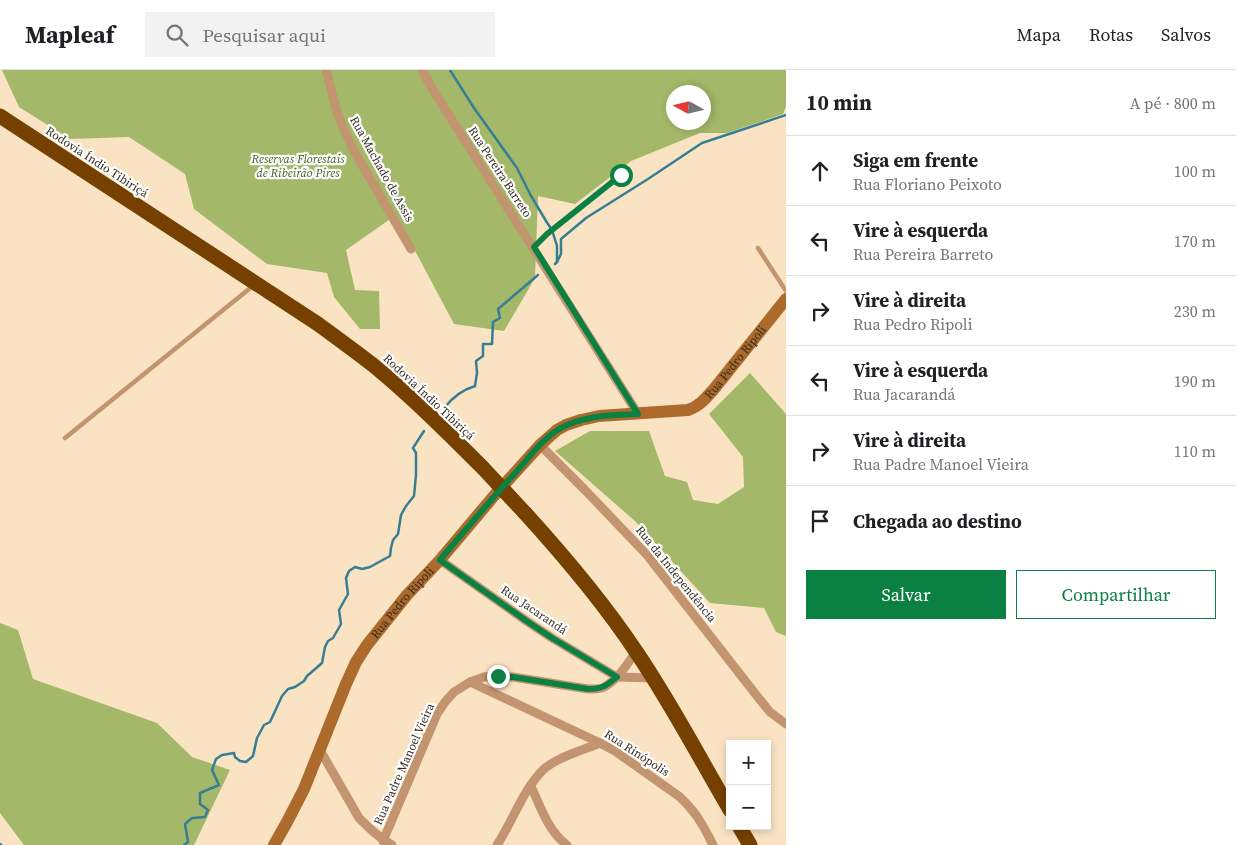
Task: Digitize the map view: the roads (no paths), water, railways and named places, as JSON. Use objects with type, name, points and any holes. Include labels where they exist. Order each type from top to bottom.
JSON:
[{"type":"highway","name":"Rodovia Índio Tibiriçá","points":[[0,116],[318,324],[374,366],[437,422],[483,468],[556,547],[604,607],[653,678],[726,803]]},
{"type":"highway","points":[[741,830],[750,845]]},
{"type":"street","name":"Rua Machado de Assis","points":[[326,70],[343,128],[354,151],[411,249]]},
{"type":"street","name":"Rua Pereira Barreto","points":[[422,70],[638,414]]},
{"type":"street","name":"Rua Pedro Ripoli","points":[[274,845],[304,789],[346,684],[366,645],[407,595],[540,445],[557,430],[582,420],[599,416],[688,410],[702,403],[786,299]]},
{"type":"street","name":"Rua da Independência","points":[[540,445],[647,555],[770,712],[786,724]]},
{"type":"street","name":"Rua Jacarandá","points":[[440,560],[544,632],[617,677]]},
{"type":"street","points":[[617,677],[636,652]]},
{"type":"street","name":"Rua Padre Manoel Vieira","points":[[387,843],[437,714],[454,692],[470,682],[484,677],[513,677],[598,689],[604,687],[617,677]]},
{"type":"street","points":[[617,677],[653,678]]},
{"type":"street","name":"Rua Rinópolis","points":[[470,682],[615,751],[680,797],[692,809],[714,845]]},
{"type":"street","points":[[497,845],[531,786],[544,770],[559,760],[600,743]]},
{"type":"street","points":[[320,750],[359,818],[387,843]]},
{"type":"street","points":[[531,786],[554,832],[567,845]]},
{"type":"lane","points":[[758,248],[786,291]]},
{"type":"lane","points":[[65,438],[255,284]]},
{"type":"waterway","points":[[450,70],[474,108],[517,168],[552,230],[557,246],[557,262],[555,264]]},
{"type":"waterway","points":[[557,262],[561,254],[561,239],[586,218],[702,143],[786,115]]},
{"type":"waterway","points":[[445,407],[458,394],[475,386],[476,361],[483,356],[483,344],[492,344],[493,322],[500,318],[498,309],[538,275]]},
{"type":"waterway","points":[[184,845],[188,842],[185,824],[192,818],[205,817],[208,810],[200,804],[200,793],[219,785],[212,770],[216,759],[222,755],[234,753],[235,757],[240,761],[246,762],[253,756],[257,738],[264,725],[270,722],[282,696],[288,689],[304,681],[322,663],[325,647],[341,624],[339,610],[348,594],[346,578],[349,571],[355,567],[362,569],[370,567],[390,556],[393,540],[398,534],[401,515],[414,496],[416,453],[413,448],[424,431]]},
{"type":"park label","name":"Reservas Florestais de Ribeirão Pires","points":[[298,166]]}]
